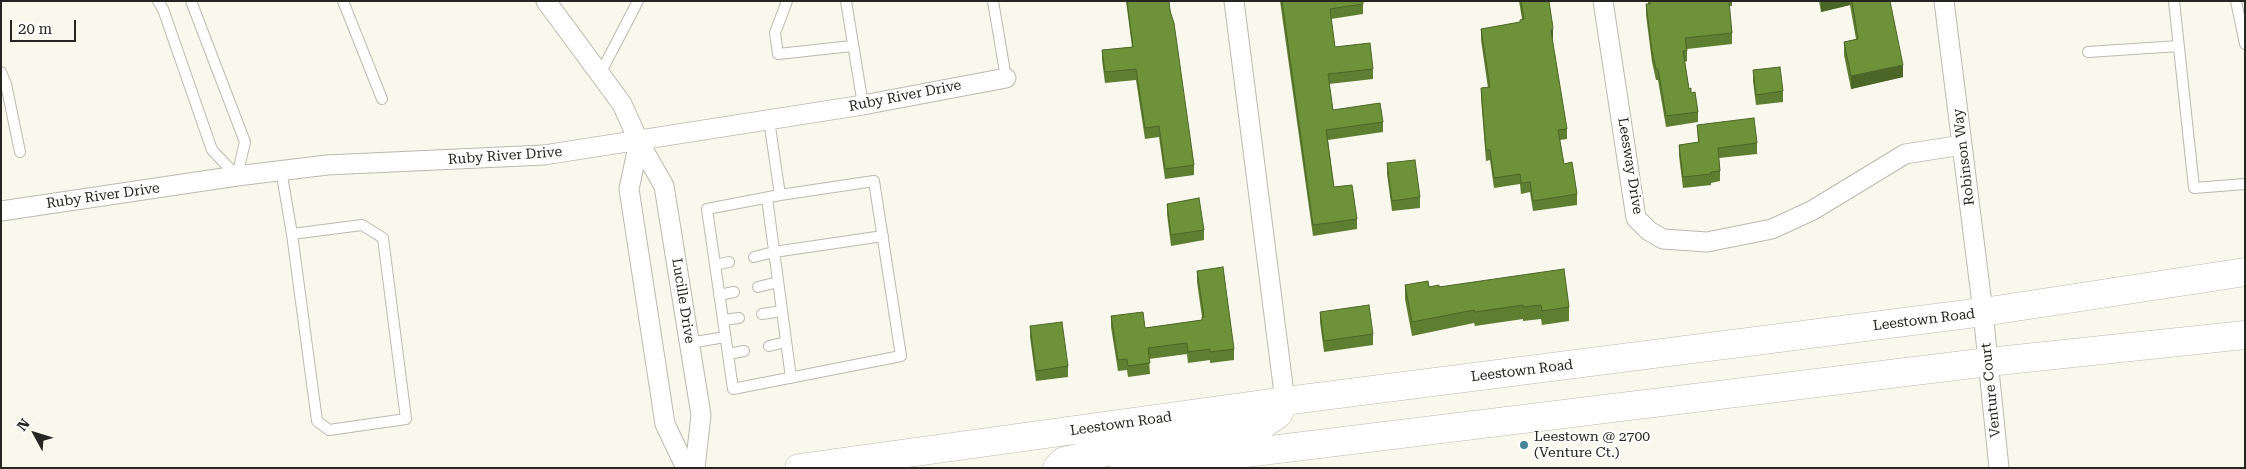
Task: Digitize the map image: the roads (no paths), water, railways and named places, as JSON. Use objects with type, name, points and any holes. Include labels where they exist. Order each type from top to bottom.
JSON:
[{"type":"main road","name":"Leestown Road","points":[[799,468],[1285,402],[1982,312],[2245,272]]},
{"type":"main road","points":[[1124,468],[1988,362],[2245,335]]},
{"type":"main road","points":[[1057,468],[1064,462],[1140,445],[1258,428],[1278,414],[1285,402]]},
{"type":"street","name":"Lucille Drive","points":[[546,1],[622,104],[638,142],[664,186],[701,415],[695,468]]},
{"type":"street","points":[[1234,1],[1285,402]]},
{"type":"street","name":"Leesway Drive","points":[[1603,1],[1636,218],[1649,231],[1663,238],[1707,242],[1772,229],[1813,210],[1905,154],[1962,145]]},
{"type":"street","name":"Robinson Way","points":[[1944,1],[1982,312]]},
{"type":"street","name":"Ruby River Drive","points":[[1,211],[237,176],[327,165],[544,156],[863,105],[1006,78]]},
{"type":"street","points":[[638,142],[629,189],[665,424],[686,468]]},
{"type":"street","name":"Venture Court","points":[[1982,312],[1999,468]]},
{"type":"lane","points":[[158,1],[163,9],[212,150],[237,176]]},
{"type":"lane","points":[[191,1],[245,142],[237,176]]},
{"type":"lane","points":[[343,1],[382,99]]},
{"type":"lane","points":[[600,74],[638,1]]},
{"type":"lane","points":[[787,1],[775,34],[778,54],[852,46]]},
{"type":"lane","points":[[846,1],[863,105]]},
{"type":"lane","points":[[993,1],[1006,78]]},
{"type":"lane","points":[[2174,1],[2194,188],[2245,184]]},
{"type":"lane","points":[[2236,1],[2245,44]]},
{"type":"lane","points":[[2088,52],[2179,46]]},
{"type":"lane","points":[[1,72],[6,84],[20,152]]},
{"type":"lane","points":[[769,120],[780,194]]},
{"type":"lane","points":[[281,170],[292,234],[317,421],[329,430],[406,419],[383,238],[362,225],[292,234]]},
{"type":"lane","points":[[874,182],[901,356],[733,390],[707,210],[780,194],[874,182]]},
{"type":"lane","points":[[766,198],[791,378]]},
{"type":"lane","points":[[754,257],[774,252],[883,236]]},
{"type":"lane","points":[[715,265],[730,262]]},
{"type":"lane","points":[[758,286],[778,282]]},
{"type":"lane","points":[[719,295],[734,292]]},
{"type":"lane","points":[[762,314],[782,311]]},
{"type":"lane","points":[[723,320],[738,318]]},
{"type":"lane","points":[[689,343],[725,337]]},
{"type":"lane","points":[[769,346],[786,342]]},
{"type":"lane","points":[[728,354],[744,351]]},
{"type":"place","name":"Leestown @ 2700 (Venture Ct.)","points":[[1524,445]]}]
